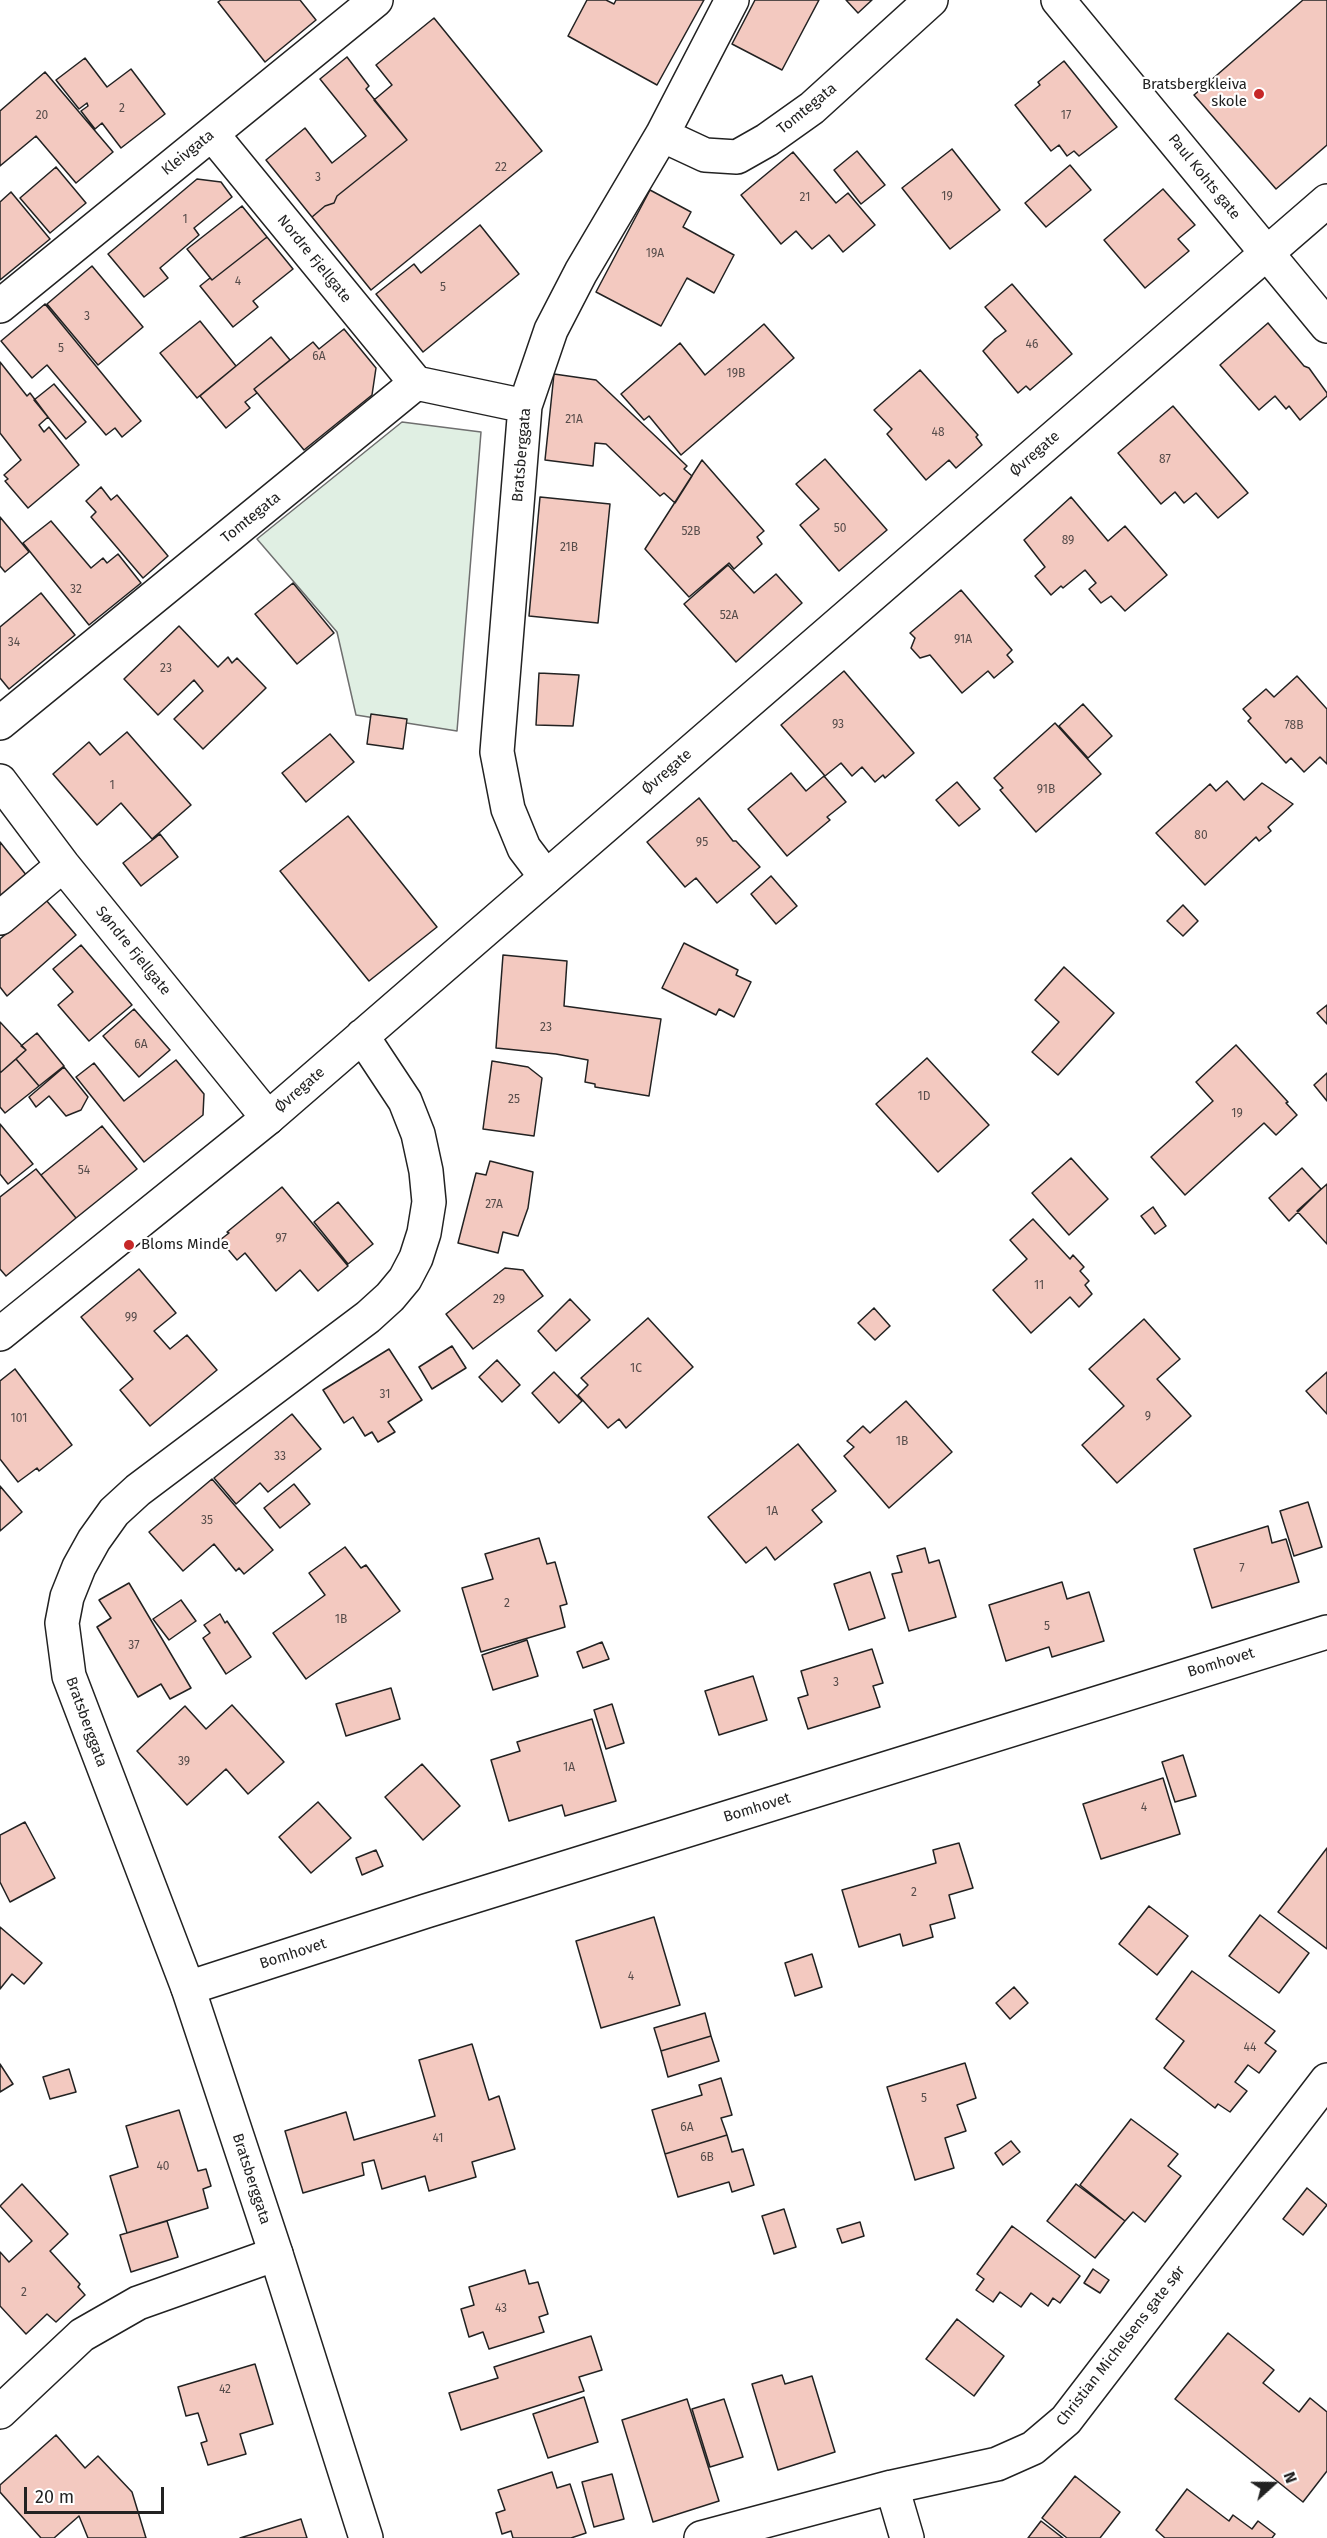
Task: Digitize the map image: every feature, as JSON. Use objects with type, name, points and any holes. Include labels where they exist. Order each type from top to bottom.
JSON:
[{"type":"street","name":"Kleivgata","points":[[0,306],[376,0]]},
{"type":"street","name":"Bratsberggata","points":[[546,877],[524,848],[508,809],[497,752],[525,406],[551,330],[581,272],[662,135],[732,0]]},
{"type":"street","name":"Tomtegata","points":[[662,135],[705,154],[737,157],[767,141],[812,108],[931,0]]},
{"type":"street","name":"Paul Kohts gate","points":[[1058,0],[1327,326]]},
{"type":"street","name":"Nordre Fjellgate","points":[[212,134],[416,384]]},
{"type":"street","name":"Øvregate","points":[[0,1334],[268,1119],[1327,201]]},
{"type":"street","name":"Tomtegata","points":[[0,723],[416,384]]},
{"type":"street","points":[[416,384],[525,406]]},
{"type":"street","name":"Søndre Fjellgate","points":[[0,781],[63,865],[268,1119]]},
{"type":"street","points":[[0,918],[63,865]]},
{"type":"street","name":"Bratsberggata","points":[[362,1036],[405,1101],[418,1134],[426,1171],[429,1203],[424,1233],[416,1258],[405,1279],[390,1297],[368,1317],[138,1490],[114,1512],[94,1540],[80,1568],[67,1597],[62,1623],[69,1676],[188,1988],[276,2254],[366,2538]]},
{"type":"street","name":"Bomhovet","points":[[188,1988],[437,1908],[1327,1632]]},
{"type":"street","name":"Christian Michelsens gate sør","points":[[701,2538],[892,2487],[997,2464],[1033,2448],[1066,2420],[1327,2080]]},
{"type":"street","points":[[0,2412],[82,2336],[128,2308],[276,2254]]},
{"type":"street","points":[[892,2487],[907,2538]]},
{"type":"green space","points":[[402,422],[481,432],[457,731],[356,715],[337,632],[257,539]]},
{"type":"building","points":[[221,0],[300,0],[316,20],[265,62],[218,2]]},
{"type":"building","points":[[587,0],[606,0],[614,4],[616,0],[704,0],[657,85],[568,36]]},
{"type":"building","points":[[755,0],[819,0],[782,70],[732,44]]},
{"type":"building","points":[[846,0],[872,0],[858,13]]},
{"type":"building","name":"Bratsbergkleiva skole","points":[[1303,0],[1327,0],[1327,145],[1276,189],[1194,95]]},
{"type":"building","points":[[434,18],[542,151],[371,290],[312,217],[325,206],[334,203],[337,196],[407,140],[374,100],[392,85],[376,65]]},
{"type":"building","points":[[347,57],[369,86],[366,89],[407,140],[337,196],[334,203],[325,206],[312,217],[266,160],[305,128],[332,163],[366,136],[320,79]]},
{"type":"building","points":[[85,58],[107,87],[131,69],[165,114],[121,148],[102,123],[95,129],[81,111],[88,106],[87,103],[79,109],[56,80]]},
{"type":"building","points":[[1064,61],[1117,127],[1079,156],[1074,151],[1067,156],[1059,145],[1051,151],[1015,105],[1040,85],[1038,82]]},
{"type":"building","points":[[45,72],[113,152],[76,183],[36,136],[0,166],[0,111]]},
{"type":"building","points":[[952,149],[1000,210],[950,249],[902,188]]},
{"type":"building","points":[[857,151],[885,185],[861,204],[834,170]]},
{"type":"building","points":[[793,152],[836,203],[848,193],[875,225],[843,252],[829,235],[812,249],[796,231],[781,244],[741,195]]},
{"type":"building","points":[[1070,165],[1091,190],[1046,227],[1025,203]]},
{"type":"building","points":[[56,167],[86,203],[50,233],[20,198]]},
{"type":"building","points":[[197,179],[221,182],[232,197],[194,228],[199,235],[160,268],[168,278],[144,297],[108,254]]},
{"type":"building","points":[[1163,189],[1195,225],[1178,239],[1189,251],[1145,288],[1104,240]]},
{"type":"building","points":[[650,190],[691,212],[683,227],[734,255],[714,293],[687,278],[661,326],[596,292]]},
{"type":"building","points":[[11,192],[50,239],[0,280],[0,202]]},
{"type":"building","points":[[242,206],[267,237],[212,280],[187,249]]},
{"type":"building","points":[[480,225],[519,274],[423,352],[376,294],[414,264],[421,273]]},
{"type":"building","points":[[267,237],[293,269],[253,301],[258,307],[233,327],[200,286],[210,278],[212,280]]},
{"type":"building","points":[[92,266],[143,327],[98,365],[47,304]]},
{"type":"building","points":[[1012,284],[1072,354],[1030,390],[1026,386],[1018,393],[983,351],[1006,331],[985,307]]},
{"type":"building","points":[[45,304],[141,421],[122,437],[115,428],[106,435],[47,365],[32,378],[1,341]]},
{"type":"building","points":[[200,321],[236,366],[197,398],[160,353]]},
{"type":"building","points":[[1268,323],[1304,366],[1309,368],[1327,393],[1327,396],[1300,420],[1289,406],[1286,409],[1275,396],[1259,410],[1220,365]]},
{"type":"building","points":[[764,324],[794,358],[681,455],[649,416],[644,420],[621,394],[680,343],[705,375]]},
{"type":"building","points":[[344,329],[376,368],[372,395],[304,450],[254,389],[313,342],[319,349]]},
{"type":"building","points":[[271,337],[290,360],[254,389],[257,393],[245,402],[250,408],[226,428],[200,396]]},
{"type":"building","points":[[0,362],[27,396],[30,393],[48,417],[39,425],[44,432],[49,427],[79,465],[28,508],[5,481],[8,479],[4,475],[21,460],[0,433]]},
{"type":"building","points":[[920,370],[978,435],[976,437],[982,445],[956,468],[949,460],[926,480],[887,434],[892,429],[874,410]]},
{"type":"building","points":[[554,374],[596,380],[687,466],[684,469],[692,476],[675,503],[664,493],[660,496],[606,444],[595,443],[593,466],[545,460]]},
{"type":"building","points":[[54,384],[86,422],[66,439],[34,400]]},
{"type":"building","points":[[1173,406],[1248,493],[1218,518],[1196,493],[1184,503],[1175,492],[1161,504],[1118,453]]},
{"type":"building","points":[[825,459],[887,530],[839,571],[800,525],[819,509],[796,484]]},
{"type":"building","points":[[702,460],[764,531],[757,537],[762,544],[734,569],[729,563],[689,597],[645,549]]},
{"type":"building","points":[[101,487],[111,500],[117,495],[168,556],[143,578],[91,517],[96,512],[86,501]]},
{"type":"building","points":[[540,497],[610,504],[598,623],[529,616]]},
{"type":"building","points":[[1071,497],[1108,541],[1125,526],[1167,575],[1125,611],[1111,596],[1101,603],[1089,589],[1096,583],[1085,570],[1051,595],[1035,576],[1045,567],[1024,540]]},
{"type":"building","points":[[0,517],[29,552],[5,572],[0,566]]},
{"type":"building","points":[[51,521],[91,568],[103,558],[107,563],[118,554],[141,583],[89,625],[23,543]]},
{"type":"building","points":[[728,565],[754,593],[776,574],[802,603],[736,662],[684,604]]},
{"type":"building","points":[[293,583],[334,633],[297,664],[255,614]]},
{"type":"building","points":[[961,590],[1012,650],[1007,655],[1013,662],[994,678],[988,671],[962,693],[930,655],[920,658],[911,648],[915,638],[910,633]]},
{"type":"building","points":[[41,593],[75,635],[9,689],[0,678],[0,627]]},
{"type":"building","points":[[179,626],[218,667],[228,657],[232,663],[237,658],[266,688],[203,749],[174,719],[203,691],[194,680],[158,715],[124,679]]},
{"type":"building","points":[[844,671],[914,753],[885,778],[883,775],[875,782],[862,767],[852,776],[841,763],[825,776],[781,725]]},
{"type":"building","points":[[539,673],[579,675],[573,726],[536,725]]},
{"type":"building","points":[[1297,676],[1327,709],[1327,764],[1320,757],[1304,772],[1291,758],[1286,763],[1248,721],[1251,718],[1243,709],[1266,689],[1274,697]]},
{"type":"building","points":[[1083,704],[1112,736],[1088,758],[1059,726]]},
{"type":"building","points":[[371,714],[407,719],[403,749],[367,744]]},
{"type":"building","points":[[1055,723],[1101,774],[1036,832],[1000,790],[1003,788],[994,778]]},
{"type":"building","points":[[127,732],[191,805],[152,839],[121,803],[97,825],[53,774],[89,742],[100,755]]},
{"type":"building","points":[[330,734],[354,762],[306,802],[282,773]]},
{"type":"building","points":[[791,773],[806,791],[824,776],[846,802],[827,817],[830,820],[787,856],[748,809]]},
{"type":"building","points":[[1227,781],[1244,800],[1262,783],[1293,804],[1268,827],[1271,831],[1259,841],[1256,837],[1205,885],[1156,833],[1210,784],[1216,791]]},
{"type":"building","points":[[957,782],[980,809],[959,826],[936,800]]},
{"type":"building","points":[[699,798],[733,841],[736,841],[760,867],[717,903],[696,878],[685,887],[647,842]]},
{"type":"building","points":[[348,816],[437,927],[369,981],[280,871]]},
{"type":"building","points":[[160,834],[178,857],[141,886],[123,863]]},
{"type":"building","points":[[0,842],[27,876],[0,898]]},
{"type":"building","points":[[771,876],[797,906],[776,924],[751,894]]},
{"type":"building","points":[[46,900],[76,935],[7,996],[0,987],[0,939]]},
{"type":"building","points":[[1183,905],[1198,921],[1183,936],[1167,921]]},
{"type":"building","points":[[684,943],[738,970],[736,975],[751,982],[734,1017],[719,1009],[716,1015],[662,988]]},
{"type":"building","points":[[81,945],[132,1005],[89,1041],[58,1005],[73,992],[53,969]]},
{"type":"building","points":[[503,955],[567,961],[564,1006],[661,1019],[649,1096],[595,1087],[595,1084],[585,1082],[588,1060],[556,1054],[496,1048]]},
{"type":"building","points":[[1064,967],[1114,1013],[1058,1075],[1032,1052],[1059,1022],[1035,1000]]},
{"type":"building","points":[[1327,1005],[1327,1024],[1317,1013]]},
{"type":"building","points":[[134,1009],[170,1050],[139,1077],[103,1036]]},
{"type":"building","points":[[0,1022],[26,1050],[0,1073]]},
{"type":"building","points":[[37,1033],[64,1066],[39,1086],[16,1059],[26,1050],[21,1046]]},
{"type":"building","points":[[1236,1045],[1297,1115],[1276,1135],[1264,1123],[1185,1195],[1151,1157],[1213,1101],[1196,1082]]},
{"type":"building","points":[[927,1058],[989,1125],[938,1172],[876,1104]]},
{"type":"building","points":[[16,1059],[39,1086],[5,1113],[0,1107],[0,1073]]},
{"type":"building","points":[[176,1060],[204,1094],[203,1115],[144,1162],[76,1077],[94,1063],[124,1101]]},
{"type":"building","points":[[492,1061],[528,1067],[542,1078],[534,1136],[483,1129]]},
{"type":"building","points":[[64,1067],[88,1097],[81,1110],[66,1116],[49,1096],[36,1107],[29,1097]]},
{"type":"building","points":[[1327,1073],[1327,1101],[1314,1085]]},
{"type":"building","points":[[0,1124],[33,1164],[8,1184],[0,1174]]},
{"type":"building","points":[[102,1126],[137,1169],[76,1218],[41,1175]]},
{"type":"building","points":[[1071,1158],[1108,1199],[1069,1235],[1032,1193]]},
{"type":"building","points":[[490,1161],[533,1172],[528,1208],[518,1236],[503,1232],[498,1253],[458,1243],[476,1173],[486,1175]]},
{"type":"building","points":[[1302,1168],[1321,1189],[1289,1221],[1269,1198]]},
{"type":"building","points":[[36,1169],[76,1218],[6,1276],[0,1269],[0,1197]]},
{"type":"building","points":[[1327,1184],[1327,1244],[1297,1211]]},
{"type":"building","points":[[282,1187],[348,1266],[318,1291],[300,1270],[276,1291],[245,1253],[237,1260],[220,1240]]},
{"type":"building","points":[[338,1202],[373,1244],[348,1264],[314,1222]]},
{"type":"building","points":[[1153,1207],[1166,1226],[1155,1234],[1141,1216]]},
{"type":"building","points":[[1033,1219],[1070,1259],[1073,1255],[1084,1267],[1080,1271],[1089,1281],[1085,1285],[1092,1294],[1079,1307],[1070,1297],[1031,1333],[993,1290],[1027,1259],[1010,1240]]},
{"type":"building","points":[[505,1268],[523,1270],[543,1296],[473,1349],[446,1314]]},
{"type":"building","points":[[139,1269],[176,1313],[154,1331],[170,1349],[187,1335],[217,1370],[150,1426],[120,1390],[133,1379],[81,1317]]},
{"type":"building","points":[[570,1299],[590,1320],[556,1351],[538,1331]]},
{"type":"building","points":[[874,1308],[890,1326],[875,1340],[858,1323]]},
{"type":"building","points":[[648,1318],[693,1367],[626,1428],[619,1419],[608,1428],[578,1395],[588,1385],[581,1378]]},
{"type":"building","points":[[1144,1319],[1180,1359],[1157,1379],[1191,1416],[1117,1483],[1082,1445],[1124,1406],[1089,1369]]},
{"type":"building","points":[[452,1346],[466,1368],[432,1389],[419,1367]]},
{"type":"building","points":[[389,1349],[422,1400],[388,1422],[395,1432],[378,1442],[372,1432],[365,1436],[353,1417],[344,1423],[323,1390]]},
{"type":"building","points":[[497,1360],[520,1385],[502,1402],[479,1377]]},
{"type":"building","points":[[15,1369],[72,1445],[39,1471],[37,1468],[18,1482],[0,1459],[0,1381]]},
{"type":"building","points":[[554,1372],[582,1401],[559,1423],[532,1393]]},
{"type":"building","points":[[1327,1372],[1327,1414],[1306,1391]]},
{"type":"building","points":[[906,1401],[952,1452],[889,1508],[844,1456],[854,1447],[847,1441],[863,1426],[870,1433]]},
{"type":"building","points":[[292,1414],[321,1449],[268,1492],[260,1483],[236,1504],[214,1478]]},
{"type":"building","points":[[798,1444],[836,1491],[812,1510],[822,1522],[775,1560],[766,1547],[746,1563],[708,1517]]},
{"type":"building","points":[[212,1479],[273,1550],[244,1574],[239,1568],[236,1571],[214,1544],[183,1571],[149,1532]]},
{"type":"building","points":[[294,1484],[310,1504],[280,1528],[264,1508]]},
{"type":"building","points":[[0,1486],[22,1512],[0,1531]]},
{"type":"building","points":[[1308,1502],[1322,1547],[1294,1556],[1280,1511]]},
{"type":"building","points":[[1268,1526],[1272,1543],[1286,1539],[1299,1582],[1212,1608],[1194,1549]]},
{"type":"building","points":[[539,1538],[547,1564],[555,1562],[567,1604],[560,1606],[565,1627],[481,1652],[462,1588],[493,1579],[485,1554]]},
{"type":"building","points":[[345,1547],[361,1568],[366,1565],[400,1611],[306,1679],[273,1633],[325,1595],[309,1573]]},
{"type":"building","points":[[925,1548],[929,1563],[939,1560],[956,1617],[909,1631],[892,1574],[902,1572],[897,1556]]},
{"type":"building","points":[[870,1572],[885,1618],[849,1630],[834,1584]]},
{"type":"building","points":[[1062,1582],[1067,1599],[1089,1592],[1104,1641],[1052,1657],[1049,1647],[1006,1661],[989,1605]]},
{"type":"building","points":[[129,1583],[191,1688],[170,1699],[161,1684],[138,1697],[97,1627],[111,1618],[99,1600]]},
{"type":"building","points":[[181,1600],[196,1621],[169,1640],[153,1619]]},
{"type":"building","points":[[220,1614],[251,1657],[226,1674],[203,1638],[210,1633],[204,1625]]},
{"type":"building","points":[[527,1640],[538,1676],[493,1690],[482,1655]]},
{"type":"building","points":[[602,1642],[609,1659],[583,1668],[577,1652]]},
{"type":"building","points":[[872,1649],[883,1683],[873,1686],[880,1707],[808,1729],[798,1698],[808,1695],[801,1671]]},
{"type":"building","points":[[753,1676],[767,1720],[719,1735],[705,1691]]},
{"type":"building","points":[[391,1688],[400,1719],[346,1736],[336,1704]]},
{"type":"building","points":[[612,1704],[624,1743],[606,1749],[594,1710]]},
{"type":"building","points":[[232,1705],[284,1762],[248,1794],[226,1769],[187,1805],[137,1751],[185,1706],[206,1729]]},
{"type":"building","points":[[592,1719],[616,1801],[565,1816],[562,1805],[509,1821],[491,1760],[520,1751],[517,1742]]},
{"type":"building","points":[[1183,1755],[1196,1796],[1175,1802],[1162,1762]]},
{"type":"building","points":[[422,1764],[460,1806],[423,1840],[385,1797]]},
{"type":"building","points":[[1163,1778],[1180,1834],[1101,1859],[1083,1804]]},
{"type":"building","points":[[318,1802],[351,1838],[311,1873],[279,1837]]},
{"type":"building","points":[[25,1822],[55,1878],[10,1902],[0,1882],[0,1835]]},
{"type":"building","points":[[959,1843],[973,1888],[949,1895],[955,1918],[930,1925],[933,1937],[903,1946],[900,1934],[859,1947],[842,1890],[936,1863],[933,1850]]},
{"type":"building","points":[[1327,1848],[1327,1949],[1278,1912]]},
{"type":"building","points":[[376,1850],[383,1866],[362,1875],[356,1858]]},
{"type":"building","points":[[1149,1906],[1188,1936],[1157,1975],[1119,1944]]},
{"type":"building","points":[[1260,1915],[1309,1953],[1279,1993],[1229,1956]]},
{"type":"building","points":[[654,1917],[680,2005],[601,2028],[576,1941]]},
{"type":"building","points":[[0,1927],[42,1963],[24,1984],[12,1974],[0,1989]]},
{"type":"building","points":[[812,1954],[822,1987],[795,1996],[785,1963]]},
{"type":"building","points":[[1192,1971],[1275,2031],[1265,2043],[1276,2051],[1259,2073],[1248,2065],[1235,2082],[1247,2091],[1230,2112],[1218,2104],[1215,2108],[1164,2068],[1184,2041],[1156,2019]]},
{"type":"building","points":[[1014,1987],[1028,2003],[1010,2019],[996,2003]]},
{"type":"building","points":[[705,2013],[711,2036],[661,2051],[654,2028]]},
{"type":"building","points":[[711,2036],[719,2061],[668,2077],[661,2051]]},
{"type":"building","points":[[472,2044],[489,2100],[499,2096],[515,2149],[472,2162],[476,2177],[429,2191],[425,2176],[382,2189],[374,2160],[362,2163],[364,2175],[303,2193],[285,2131],[346,2112],[354,2140],[435,2116],[419,2060]]},
{"type":"building","points":[[965,2063],[976,2098],[957,2105],[966,2131],[945,2138],[954,2168],[915,2180],[887,2087]]},
{"type":"building","points":[[0,2064],[13,2084],[0,2092]]},
{"type":"building","points":[[69,2069],[76,2092],[50,2099],[43,2077]]},
{"type":"building","points":[[721,2078],[732,2115],[721,2118],[727,2135],[665,2154],[652,2110],[702,2095],[699,2085]]},
{"type":"building","points":[[179,2110],[198,2171],[206,2169],[211,2186],[203,2189],[208,2208],[127,2233],[110,2176],[138,2167],[126,2126]]},
{"type":"building","points":[[1131,2119],[1178,2154],[1168,2166],[1181,2176],[1145,2222],[1133,2212],[1125,2221],[1080,2185]]},
{"type":"building","points":[[727,2135],[732,2152],[743,2149],[754,2185],[732,2192],[729,2182],[678,2197],[665,2154]]},
{"type":"building","points":[[1011,2141],[1020,2152],[1003,2165],[995,2153]]},
{"type":"building","points":[[22,2184],[68,2234],[50,2251],[80,2284],[78,2287],[85,2295],[56,2322],[47,2314],[26,2334],[0,2306],[0,2252],[9,2262],[32,2241],[0,2206]]},
{"type":"building","points":[[1076,2184],[1125,2221],[1095,2258],[1047,2221]]},
{"type":"building","points":[[1307,2188],[1327,2205],[1303,2235],[1283,2219]]},
{"type":"building","points":[[784,2209],[796,2247],[774,2254],[762,2216]]},
{"type":"building","points":[[167,2221],[178,2257],[131,2272],[120,2235]]},
{"type":"building","points":[[860,2222],[864,2236],[842,2243],[837,2229]]},
{"type":"building","points":[[1012,2226],[1080,2276],[1060,2303],[1053,2298],[1048,2306],[1031,2293],[1021,2307],[1000,2292],[993,2302],[976,2290],[984,2279],[977,2274]]},
{"type":"building","points":[[1093,2269],[1109,2280],[1100,2293],[1084,2283]]},
{"type":"building","points":[[525,2270],[529,2284],[538,2282],[548,2314],[539,2317],[544,2332],[489,2349],[483,2332],[469,2337],[461,2309],[474,2305],[469,2287]]},
{"type":"building","points":[[957,2319],[1004,2356],[974,2396],[926,2359]]},
{"type":"building","points":[[1228,2333],[1274,2370],[1263,2383],[1299,2412],[1310,2398],[1327,2412],[1327,2471],[1303,2502],[1175,2399]]},
{"type":"building","points":[[591,2336],[602,2370],[579,2377],[584,2391],[461,2430],[449,2393],[498,2378],[494,2367]]},
{"type":"building","points":[[255,2364],[273,2424],[240,2434],[246,2454],[208,2465],[201,2443],[207,2441],[198,2413],[186,2416],[178,2387]]},
{"type":"building","points":[[782,2375],[785,2384],[812,2376],[835,2452],[778,2470],[752,2384]]},
{"type":"building","points":[[584,2397],[598,2442],[548,2458],[533,2414]]},
{"type":"building","points":[[687,2399],[719,2501],[653,2522],[622,2420]]},
{"type":"building","points":[[724,2399],[743,2457],[710,2467],[692,2409]]},
{"type":"building","points":[[56,2435],[85,2468],[98,2456],[132,2492],[146,2538],[88,2538],[79,2516],[54,2538],[41,2538],[0,2492],[0,2485]]},
{"type":"building","points":[[552,2472],[557,2488],[570,2484],[586,2533],[571,2538],[513,2538],[511,2531],[502,2534],[496,2513],[505,2510],[498,2490]]},
{"type":"building","points":[[612,2474],[624,2519],[594,2527],[582,2482]]},
{"type":"building","points":[[1075,2476],[1120,2512],[1100,2538],[1067,2538],[1042,2518]]},
{"type":"building","points":[[1187,2489],[1229,2521],[1233,2515],[1252,2529],[1258,2521],[1275,2534],[1272,2538],[1165,2538],[1156,2530]]},
{"type":"building","points":[[301,2519],[307,2538],[240,2538]]},
{"type":"building","points":[[1041,2521],[1063,2538],[1028,2538]]},
{"type":"place","name":"Bratsbergkleiva skole","points":[[1259,94]]},
{"type":"place","name":"Bloms Minde","points":[[129,1245]]}]
